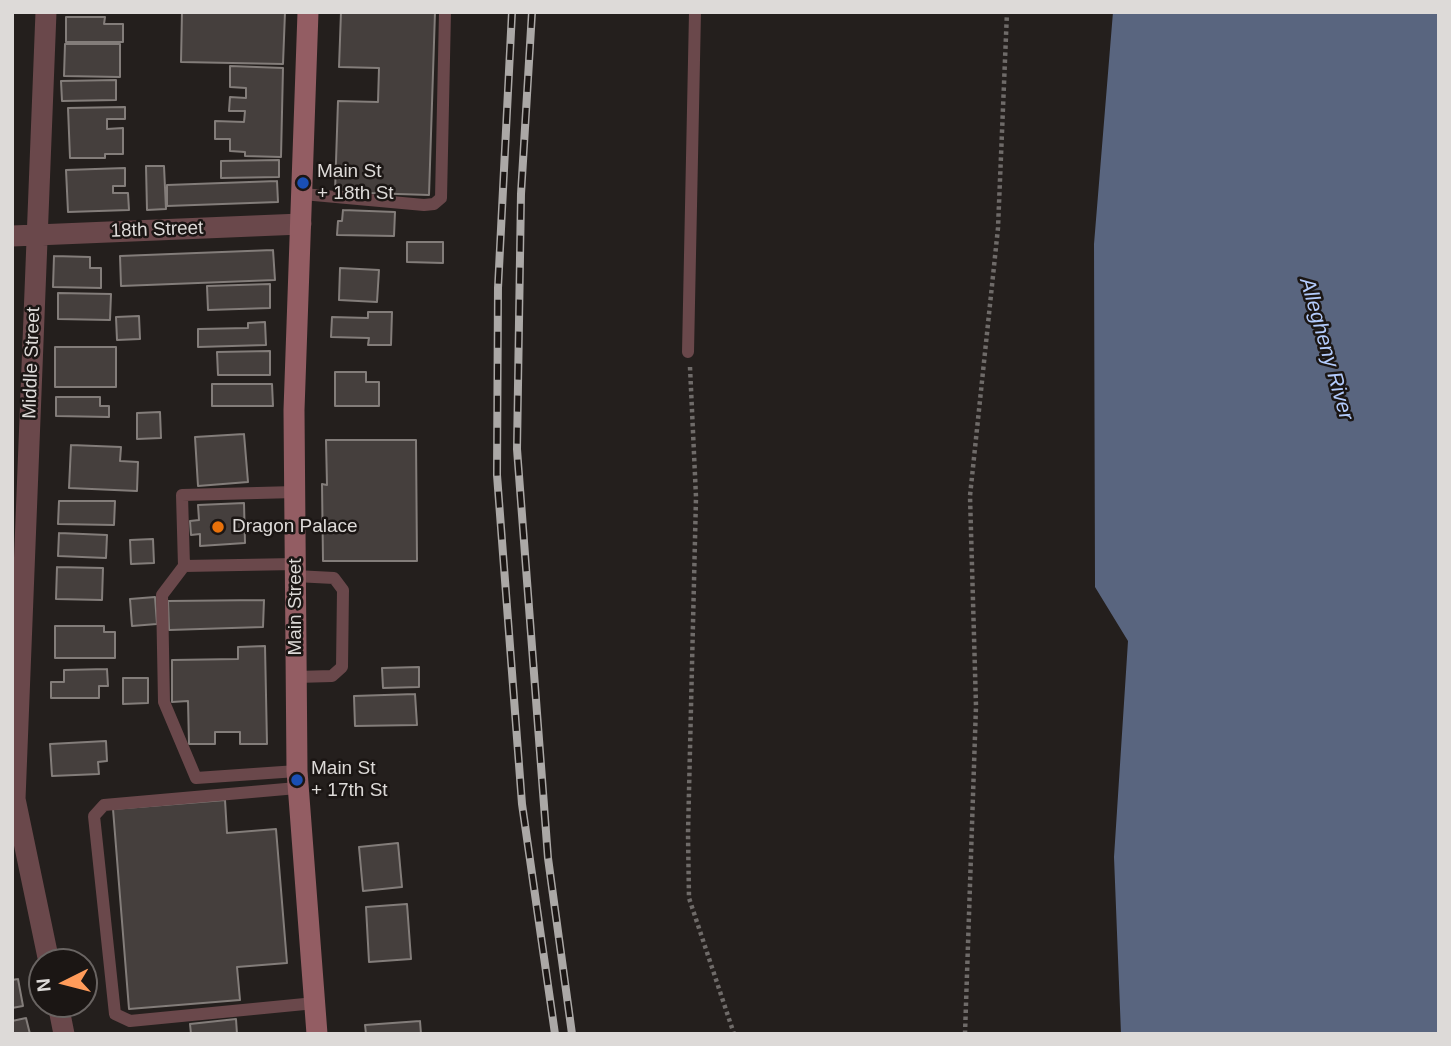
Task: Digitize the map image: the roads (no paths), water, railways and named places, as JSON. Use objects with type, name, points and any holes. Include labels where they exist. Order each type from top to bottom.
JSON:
[{"type":"main road","name":"Main Street","points":[[308,12],[294,410],[295,570],[297,780],[317,1034]]},
{"type":"street","name":"Middle Street","points":[[46,12],[14,799],[46,948]]},
{"type":"street","name":"18th Street","points":[[12,236],[301,224]]},
{"type":"lane","points":[[303,194],[424,205],[434,204],[441,198],[445,12]]},
{"type":"lane","points":[[688,352],[695,12]]},
{"type":"lane","points":[[295,492],[182,495],[184,566],[162,595],[164,702],[196,778],[297,780]]},
{"type":"lane","points":[[184,566],[295,570],[334,578],[343,590],[342,667],[331,676],[296,677]]},
{"type":"lane","points":[[297,780],[104,805],[94,816],[115,1014],[130,1021],[315,1003]]},
{"type":"water","name":"Allegheny River","points":[[1113,12],[1439,12],[1439,1034],[1121,1034],[1114,857],[1128,641],[1095,587],[1094,244]]},
{"type":"railway","points":[[512,12],[498,288],[497,475],[522,804],[555,1034]]},
{"type":"railway","points":[[532,12],[521,194],[517,449],[548,858],[572,1034]]},
{"type":"place","name":"Main St + 18th St","points":[[303,183]]},
{"type":"place","name":"Dragon Palace","points":[[218,527]]},
{"type":"place","name":"Main St + 17th St","points":[[297,780]]}]
